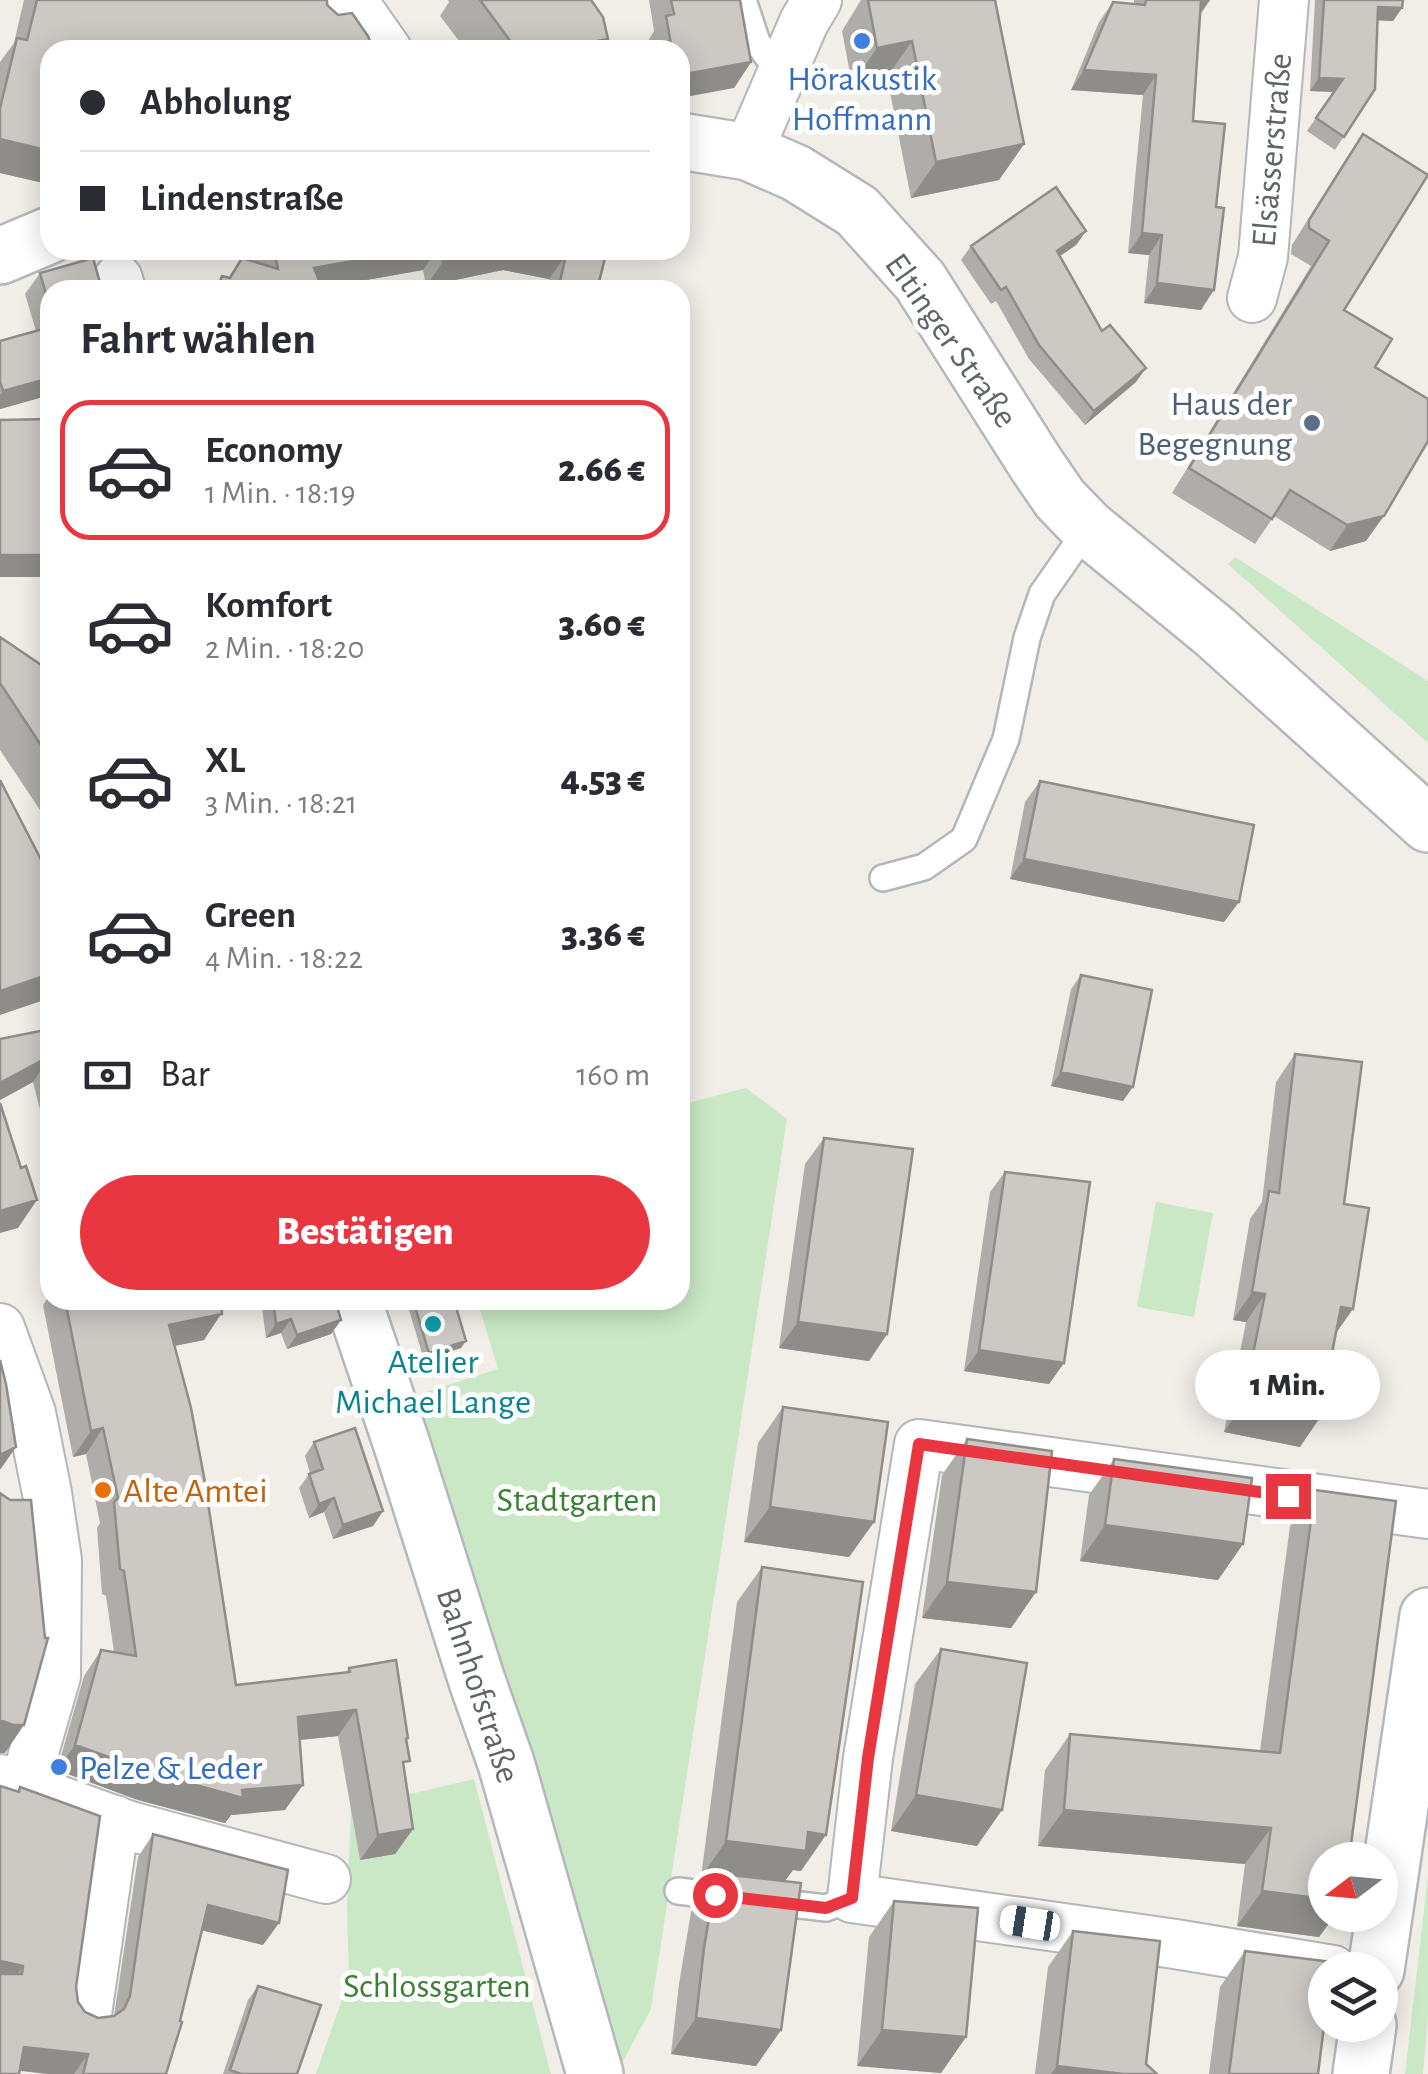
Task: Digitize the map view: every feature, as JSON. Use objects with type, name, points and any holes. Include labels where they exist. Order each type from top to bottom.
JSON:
[{"type":"street","points":[[748,152],[817,0]]},
{"type":"street","name":"Elsässerstraße","points":[[1252,298],[1264,257],[1284,0]]},
{"type":"street","name":"Eltinger Straße","points":[[690,143],[748,152],[796,173],[857,211],[920,281],[1060,498],[1088,528],[1215,632],[1428,824]]},
{"type":"street","points":[[0,256],[40,239]]},
{"type":"street","name":"Bahnhofstraße","points":[[356,1310],[506,1763],[596,2074]]},
{"type":"street","points":[[0,1328],[31,1413],[57,1560],[56,1676],[12,1782],[115,1820],[307,1873]]},
{"type":"street","points":[[1308,1966],[852,1898],[868,1758],[919,1444],[1428,1514]]},
{"type":"street","points":[[0,1502],[48,1493]]},
{"type":"street","points":[[1379,1952],[1428,1616]]},
{"type":"street","points":[[88,2014],[115,1820]]},
{"type":"street","points":[[1361,2074],[1366,2042]]},
{"type":"lane","points":[[742,0],[757,42],[781,75]]},
{"type":"lane","points":[[884,878],[924,867],[964,839],[1006,739],[1027,638],[1042,594],[1088,528]]},
{"type":"lane","points":[[678,1890],[826,1908],[852,1898]]},
{"type":"green space","points":[[1235,557],[1428,681],[1428,743],[1228,564]]},
{"type":"green space","name":"Stadtgarten","points":[[746,1088],[787,1119],[651,2009],[616,2074],[388,1404],[498,1369],[480,1310],[690,1310],[690,1102]]},
{"type":"green space","points":[[1156,1202],[1213,1213],[1194,1317],[1137,1307]]},
{"type":"green space","name":"Schlossgarten","points":[[474,1779],[551,2074],[316,2074],[349,1979],[351,1808]]},
{"type":"green space","points":[[1428,1876],[1428,2016],[1423,2074],[1405,2074]]},
{"type":"building","points":[[37,0],[327,0],[338,15],[352,13],[369,40],[40,40],[40,149],[0,139],[0,108],[17,38],[27,40]]},
{"type":"building","points":[[480,0],[591,0],[603,17],[608,39],[603,40],[510,40]]},
{"type":"building","points":[[671,0],[740,0],[751,62],[690,73],[690,40],[670,40],[666,16],[674,14]]},
{"type":"building","points":[[868,0],[995,0],[1024,144],[936,162],[912,41],[877,48]]},
{"type":"building","points":[[1146,0],[1201,0],[1193,121],[1225,124],[1216,207],[1224,208],[1214,290],[1157,283],[1162,235],[1142,233],[1156,75],[1084,70],[1113,2],[1145,5]]},
{"type":"building","points":[[1324,0],[1403,0],[1402,8],[1378,7],[1375,89],[1344,137],[1316,118],[1343,79],[1319,78]]},
{"type":"building","name":"Haus der Begegnung","points":[[1363,134],[1428,175],[1344,310],[1392,339],[1375,367],[1428,399],[1428,441],[1384,516],[1347,525],[1290,490],[1272,519],[1189,468],[1329,241],[1309,228],[1309,220]]},
{"type":"building","points":[[1056,187],[1086,231],[1057,251],[1102,331],[1110,325],[1146,368],[1094,411],[1039,345],[1006,287],[1001,290],[971,246]]},
{"type":"building","points":[[94,260],[99,280],[42,280],[40,273]]},
{"type":"building","points":[[241,260],[278,269],[276,260],[359,260],[314,268],[319,280],[221,280],[222,276],[230,278]]},
{"type":"building","points":[[565,260],[604,260],[600,280],[560,280]]},
{"type":"building","points":[[40,330],[40,381],[3,391],[0,341]]},
{"type":"building","points":[[40,419],[40,555],[0,555],[0,420]]},
{"type":"building","points":[[0,637],[40,664],[40,744],[0,683]]},
{"type":"building","points":[[0,780],[40,858],[40,977],[0,991]]},
{"type":"building","points":[[1040,781],[1254,825],[1239,902],[1024,859]]},
{"type":"building","points":[[1081,975],[1152,990],[1133,1087],[1061,1072]]},
{"type":"building","points":[[40,1031],[40,1061],[0,1083],[0,1039]]},
{"type":"building","points":[[1295,1054],[1362,1062],[1344,1204],[1369,1208],[1353,1309],[1341,1307],[1319,1419],[1243,1404],[1265,1294],[1252,1292],[1269,1191],[1279,1193]]},
{"type":"building","points":[[0,1103],[21,1168],[26,1166],[37,1200],[0,1211]]},
{"type":"building","points":[[824,1138],[913,1149],[887,1334],[798,1322]]},
{"type":"building","points":[[1005,1172],[1090,1182],[1064,1363],[979,1350]]},
{"type":"building","points":[[67,1310],[221,1310],[222,1314],[169,1325],[204,1477],[236,1685],[350,1672],[349,1668],[396,1660],[408,1738],[410,1761],[403,1762],[413,1829],[378,1835],[356,1710],[298,1717],[303,1785],[242,1790],[243,1798],[156,1774],[75,1745],[101,1650],[136,1656],[124,1571],[120,1569],[114,1502],[118,1498],[103,1428],[91,1431]]},
{"type":"building","points":[[274,1310],[338,1310],[341,1320],[297,1335],[291,1319],[276,1324]]},
{"type":"building","points":[[416,1310],[457,1310],[466,1341],[429,1353]]},
{"type":"building","points":[[0,1360],[16,1447],[0,1455]]},
{"type":"building","points":[[783,1407],[888,1422],[874,1522],[770,1507]]},
{"type":"building","points":[[355,1428],[383,1511],[343,1525],[334,1498],[319,1504],[309,1474],[323,1469],[314,1442]]},
{"type":"building","points":[[967,1439],[1052,1451],[1036,1592],[947,1582]]},
{"type":"building","points":[[1114,1459],[1252,1478],[1243,1544],[1105,1525]]},
{"type":"building","points":[[1315,1490],[1396,1501],[1351,1842],[1308,1842],[1308,1897],[1262,1891],[1271,1828],[1064,1810],[1070,1734],[1280,1753]]},
{"type":"building","points":[[0,1493],[10,1500],[31,1500],[48,1638],[24,1725],[0,1720]]},
{"type":"building","points":[[762,1567],[863,1582],[826,1835],[808,1832],[806,1851],[726,1841]]},
{"type":"building","points":[[941,1649],[1027,1663],[1002,1810],[916,1795]]},
{"type":"building","points":[[0,1786],[19,1792],[20,1787],[100,1816],[76,1987],[78,2002],[85,2012],[98,2018],[114,2016],[124,2009],[130,1996],[153,1834],[288,1870],[279,1923],[208,1905],[166,2074],[83,2074],[88,2054],[24,2047],[19,2074],[0,2074],[0,1974],[22,1974],[23,1966],[0,1961]]},
{"type":"building","points":[[716,1876],[801,1883],[781,2030],[696,2018]]},
{"type":"building","points":[[894,1901],[978,1908],[966,2037],[882,2030]]},
{"type":"building","points":[[1073,1931],[1160,1941],[1146,2064],[1157,2074],[1057,2066]]},
{"type":"building","points":[[1245,1951],[1308,1959],[1308,2042],[1322,2042],[1318,2074],[1229,2074]]},
{"type":"building","points":[[258,1986],[321,2005],[297,2074],[241,2074],[230,2070]]},
{"type":"place","name":"Hörakustik Hoffmann","points":[[862,41]]},
{"type":"place","name":"Haus der Begegnung","points":[[1312,423]]},
{"type":"place","name":"Atelier Michael Lange","points":[[433,1324]]},
{"type":"place","name":"Alte Amtei","points":[[103,1490]]},
{"type":"place","name":"Pelze & Leder","points":[[59,1767]]},
{"type":"route","points":[[715,1895],[826,1908],[852,1898],[868,1758],[919,1444],[1288,1496]]}]
